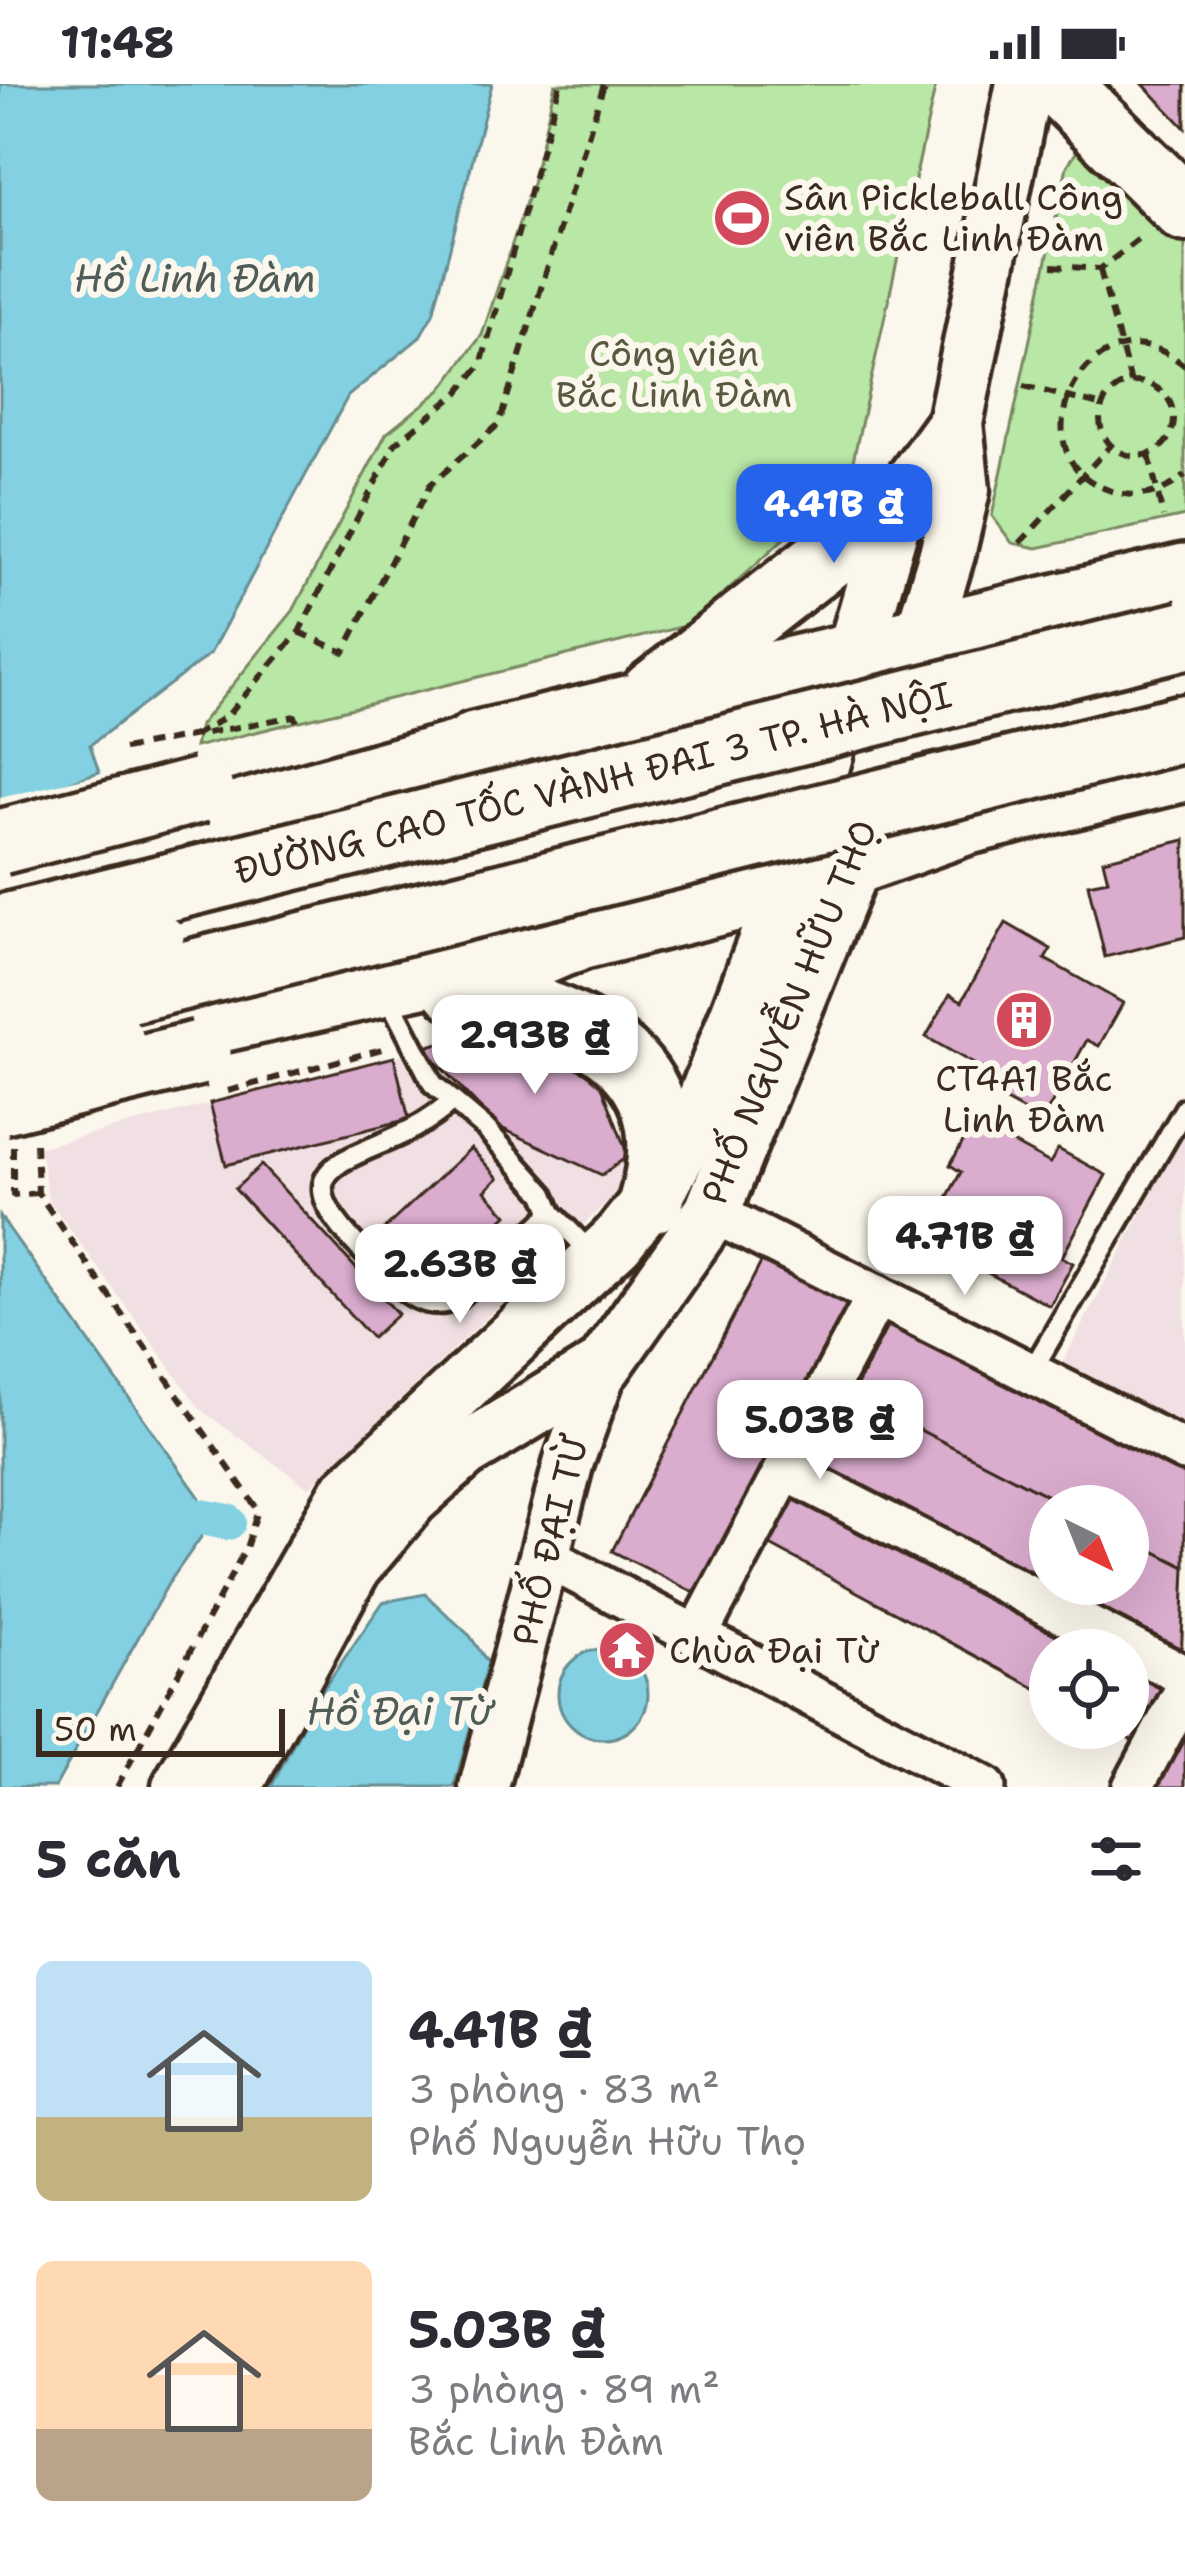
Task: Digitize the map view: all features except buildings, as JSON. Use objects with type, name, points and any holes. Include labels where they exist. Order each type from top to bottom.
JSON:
[{"type":"highway","name":"ĐƯỜNG CAO TỐC VÀNH ĐAI 3 TP. HÀ NỘI","points":[[0,929],[1185,635]]},
{"type":"highway","points":[[0,1021],[1185,728]]},
{"type":"highway","points":[[0,882],[525,736]]},
{"type":"highway","points":[[0,1070],[571,940]]},
{"type":"main road","name":"PHỐ NGUYỄN HỮU THỌ","points":[[234,1787],[353,1567],[411,1498],[464,1451],[603,1367],[712,1212],[852,866],[922,636],[962,490],[956,423],[1024,84]]},
{"type":"main road","points":[[1058,84],[1169,216]]},
{"type":"main road","name":"PHỐ NGUYỄN HỮU THỌ","points":[[180,1787],[346,1494],[597,1259],[651,1201],[704,1102],[787,886],[898,502],[956,423]]},
{"type":"main road","points":[[638,705],[898,502]]},
{"type":"main road","points":[[0,842],[198,763],[525,736],[922,636],[1185,576]]},
{"type":"main road","points":[[7,1122],[400,1020],[456,989],[571,940],[787,886],[964,823],[1185,769]]},
{"type":"main road","points":[[456,989],[555,1017],[611,1046],[640,1079],[662,1120],[661,1168],[651,1201]]},
{"type":"street","points":[[0,976],[886,753]]},
{"type":"street","points":[[712,1212],[1185,1450]]},
{"type":"street","points":[[698,1634],[877,1295]]},
{"type":"street","name":"PHỐ ĐẠI TỪ","points":[[484,1787],[548,1558],[569,1461],[603,1367]]},
{"type":"street","points":[[498,1430],[519,1436],[534,1452],[548,1558],[985,1787]]},
{"type":"street","points":[[784,1470],[1185,1676]]},
{"type":"street","points":[[1133,1787],[1185,1690]]},
{"type":"lane","points":[[886,753],[1185,681]]},
{"type":"lane","points":[[400,1020],[433,1084],[485,1128],[544,1194],[552,1214],[597,1259]]},
{"type":"lane","points":[[450,1103],[424,1127],[343,1157],[326,1178],[324,1207],[344,1234],[414,1300],[442,1306],[457,1300],[552,1214]]},
{"type":"lane","points":[[1030,1374],[1185,1108]]},
{"type":"path","points":[[198,763],[227,716],[299,632],[395,444],[458,393],[482,365],[560,84]]},
{"type":"path","points":[[299,632],[344,652],[430,485],[499,424],[604,84]]},
{"type":"path","points":[[1052,266],[1100,269],[1169,216]]},
{"type":"path","points":[[1100,269],[1131,382]]},
{"type":"path","points":[[1185,366],[1160,351],[1123,347],[1092,361],[1067,397],[1062,426],[1068,452],[1084,475],[1102,488],[1127,495],[1158,492],[1185,476]]},
{"type":"path","points":[[1131,382],[1156,387],[1172,406],[1168,441],[1149,455],[1126,455],[1111,446],[1102,430],[1103,406],[1109,395],[1131,382]]},
{"type":"path","points":[[1024,386],[1103,406]]},
{"type":"path","points":[[1020,543],[1111,446]]},
{"type":"path","points":[[1149,455],[1163,517]]},
{"type":"path","points":[[124,749],[198,763],[295,716],[299,729]]},
{"type":"path","points":[[205,1074],[388,1047],[400,1020]]},
{"type":"path","points":[[7,1122],[13,1195],[38,1192]]},
{"type":"path","points":[[57,1137],[35,1143],[38,1192],[258,1510],[247,1548],[117,1787]]},
{"type":"shaded area","points":[[485,1028],[599,1078],[632,1178],[309,1488],[201,1410],[48,1199],[40,1147],[394,1057]]},
{"type":"shaded area","points":[[1185,1130],[1185,1437],[1059,1369]]},
{"type":"green space","name":"Công viên Bắc Linh Đàm","points":[[555,84],[936,84],[849,479],[689,625],[195,747],[200,725],[293,611],[386,434],[441,390],[482,335],[532,184]]},
{"type":"green space","points":[[1079,148],[1093,152],[1185,242],[1185,516],[1037,548],[1012,543],[992,516],[1067,166]]},
{"type":"water","name":"Hồ Linh Đàm","points":[[0,84],[492,84],[433,314],[419,338],[348,396],[210,654],[90,745],[99,772],[46,791],[0,1128]]},
{"type":"water","points":[[0,1216],[200,1498],[201,1537],[168,1584],[55,1787],[0,1787]]},
{"type":"water","name":"Hồ Đại Từ","points":[[425,1594],[470,1636],[488,1663],[454,1787],[271,1787],[315,1701],[383,1602]]},
{"type":"water","points":[[603,1649],[620,1652],[635,1662],[645,1677],[645,1711],[635,1726],[620,1736],[603,1739],[586,1736],[571,1726],[561,1711],[558,1694],[561,1677],[571,1662],[586,1652]]},
{"type":"pier","points":[[105,773],[51,795],[43,854],[0,865],[0,798]]},
{"type":"waterway","points":[[201,1517],[228,1522]]},
{"type":"place","name":"Sân Pickleball Công viên Bắc Linh Đàm","points":[[742,218]]},
{"type":"place","name":"CT4A1 Bắc Linh Đàm","points":[[1024,1020]]},
{"type":"place","name":"Chùa Đại Từ","points":[[627,1650]]}]
